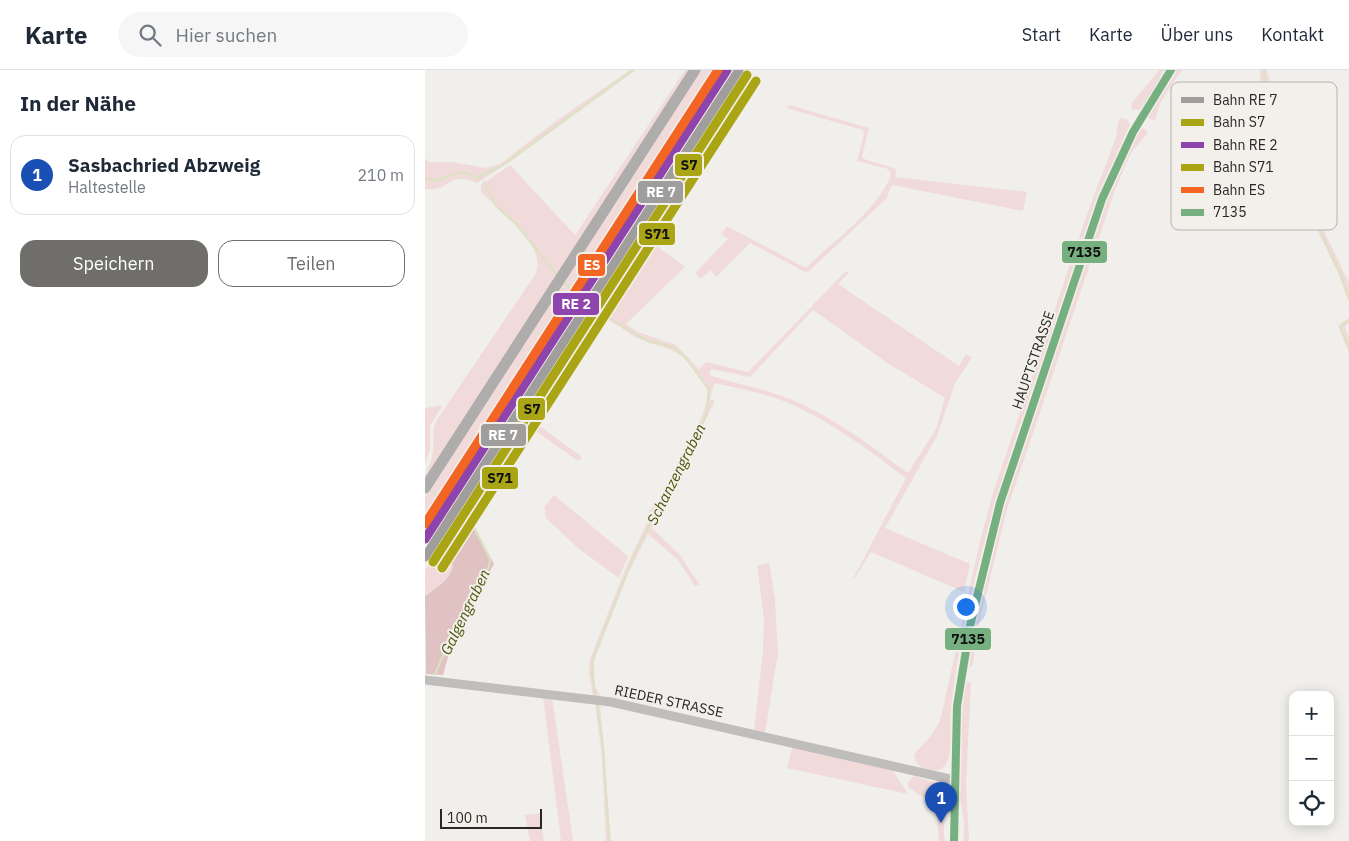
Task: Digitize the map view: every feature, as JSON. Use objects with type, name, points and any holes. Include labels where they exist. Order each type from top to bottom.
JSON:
[{"type":"main road","points":[[428,483],[695,70]]},
{"type":"street","name":"HAUPTSTRASSE","points":[[954,841],[954,780],[961,674],[970,626],[1000,503],[1102,199],[1138,120],[1171,70]]},
{"type":"street","name":"RIEDER STRASSE","points":[[425,680],[611,702],[954,780]]},
{"type":"shaded area","points":[[630,70],[636,70],[511,161],[477,183],[460,179],[439,188],[425,189],[425,159],[429,162],[451,162],[486,168],[500,164],[556,121]]},
{"type":"shaded area","points":[[685,70],[690,70],[425,480],[432,457],[436,421],[535,275],[537,264],[535,252],[529,241],[510,219],[481,192],[481,185],[510,165],[575,235]]},
{"type":"shaded area","points":[[700,70],[713,70],[425,515],[425,497]]},
{"type":"shaded area","points":[[746,70],[752,70],[736,95],[741,96],[736,115],[722,114],[645,237],[685,267],[626,324],[638,332],[676,345],[699,369],[706,362],[748,372],[846,271],[849,272],[838,284],[959,366],[966,354],[972,358],[955,383],[937,436],[885,528],[970,564],[964,592],[871,552],[855,578],[906,478],[845,434],[796,406],[762,394],[714,383],[710,399],[715,401],[652,528],[679,554],[700,585],[695,586],[678,560],[648,534],[628,574],[594,661],[595,686],[601,698],[593,697],[589,673],[590,659],[626,567],[649,519],[649,510],[658,504],[679,464],[697,429],[707,399],[707,389],[702,380],[692,366],[681,356],[672,350],[636,337],[606,319],[594,316],[528,417],[582,457],[578,461],[524,423],[467,512],[463,511]],"holes":[[[813,310],[886,362],[945,398],[936,429],[908,473],[854,434],[812,409],[776,394],[709,375],[711,369],[750,377]]]},
{"type":"shaded area","points":[[1159,70],[1165,70],[1139,110],[1131,109],[1132,103]]},
{"type":"shaded area","points":[[1175,70],[1182,70],[1174,82],[1171,82],[1171,86],[1160,103],[1155,120],[1147,118],[1147,113]]},
{"type":"shaded area","points":[[1260,70],[1267,70],[1270,82],[1261,82]]},
{"type":"shaded area","points":[[789,105],[869,128],[862,156],[864,159],[896,169],[895,177],[1027,192],[1023,211],[892,185],[886,199],[807,273],[750,243],[716,277],[711,270],[701,279],[695,273],[728,239],[721,234],[727,226],[806,268],[865,213],[884,189],[891,175],[888,169],[857,161],[864,134],[863,130],[786,108]]},
{"type":"shaded area","points":[[1121,118],[1127,119],[1130,125],[1096,204],[990,521],[967,614],[958,661],[951,708],[948,760],[945,766],[940,769],[929,770],[919,765],[915,760],[914,754],[930,737],[940,721],[981,537],[994,490],[1086,217],[1116,137],[1118,122]]},
{"type":"shaded area","points":[[1140,128],[1146,129],[1148,133],[1131,153],[1115,190],[1006,513],[978,628],[973,664],[969,668],[969,651],[1006,497],[1107,198],[1121,163]]},
{"type":"shaded area","points":[[1317,230],[1324,230],[1349,283],[1349,303],[1338,273]]},
{"type":"shaded area","points":[[1349,318],[1349,323],[1345,327],[1349,337],[1349,353],[1338,326]]},
{"type":"shaded area","points":[[443,405],[430,426],[430,450],[425,464],[425,408]]},
{"type":"shaded area","points":[[554,495],[628,556],[619,578],[579,549],[546,518],[544,507]]},
{"type":"shaded area","points":[[463,511],[467,512],[494,564],[454,636],[443,675],[426,674],[425,596],[442,583],[451,571],[453,566],[443,555],[441,545]]},
{"type":"shaded area","points":[[441,545],[440,552],[453,566],[446,580],[425,596],[425,570]]},
{"type":"shaded area","points":[[769,562],[775,599],[778,653],[765,733],[754,730],[763,652],[764,619],[757,566]]},
{"type":"shaded area","points":[[965,681],[971,683],[966,785],[969,841],[963,841],[964,825],[959,791],[961,718]]},
{"type":"shaded area","points":[[543,696],[552,697],[573,841],[561,841]]},
{"type":"shaded area","points":[[595,703],[600,704],[611,841],[606,841],[602,758]]},
{"type":"shaded area","points":[[793,745],[892,769],[908,794],[787,768]]},
{"type":"shaded area","points":[[914,776],[941,785],[945,805],[945,841],[939,841],[937,818],[933,804],[908,787],[908,782]]},
{"type":"shaded area","points":[[540,813],[544,841],[530,841],[525,815]]},
{"type":"waterway","points":[[477,178],[503,165],[633,70]]},
{"type":"waterway","points":[[1264,70],[1265,82]]},
{"type":"waterway","name":"Schanzengraben","points":[[425,178],[437,181],[453,174],[467,173],[479,179]]},
{"type":"waterway","name":"Schanzengraben","points":[[484,182],[496,206],[516,224],[557,275]]},
{"type":"waterway","points":[[1319,230],[1340,273],[1349,298]]},
{"type":"waterway","name":"Schanzengraben","points":[[564,282],[571,289]]},
{"type":"waterway","name":"Schanzengraben","points":[[592,307],[648,341],[673,347],[686,358],[709,390],[706,416],[635,553],[593,658],[592,675],[595,695]]},
{"type":"waterway","points":[[1349,321],[1343,323],[1341,328],[1349,348]]},
{"type":"waterway","name":"Galgengraben","points":[[429,490],[468,516],[490,559],[489,566],[454,631],[435,674]]},
{"type":"waterway","name":"Schanzengraben","points":[[597,704],[603,744],[609,841]]},
{"type":"transit line","points":[[425,539],[727,70]]},
{"type":"transit line","points":[[425,557],[739,70]]},
{"type":"transit line","name":"7135","points":[[954,841],[957,706],[970,626],[1000,503],[1102,199],[1133,132],[1171,70]]},
{"type":"rail line","name":"ES","points":[[425,524],[718,70]]},
{"type":"rail line","name":"S7","points":[[433,562],[747,75]]},
{"type":"rail line","name":"S71","points":[[442,568],[756,81]]},
{"type":"place","name":"Sasbachried Abzweig","points":[[941,823]]}]
